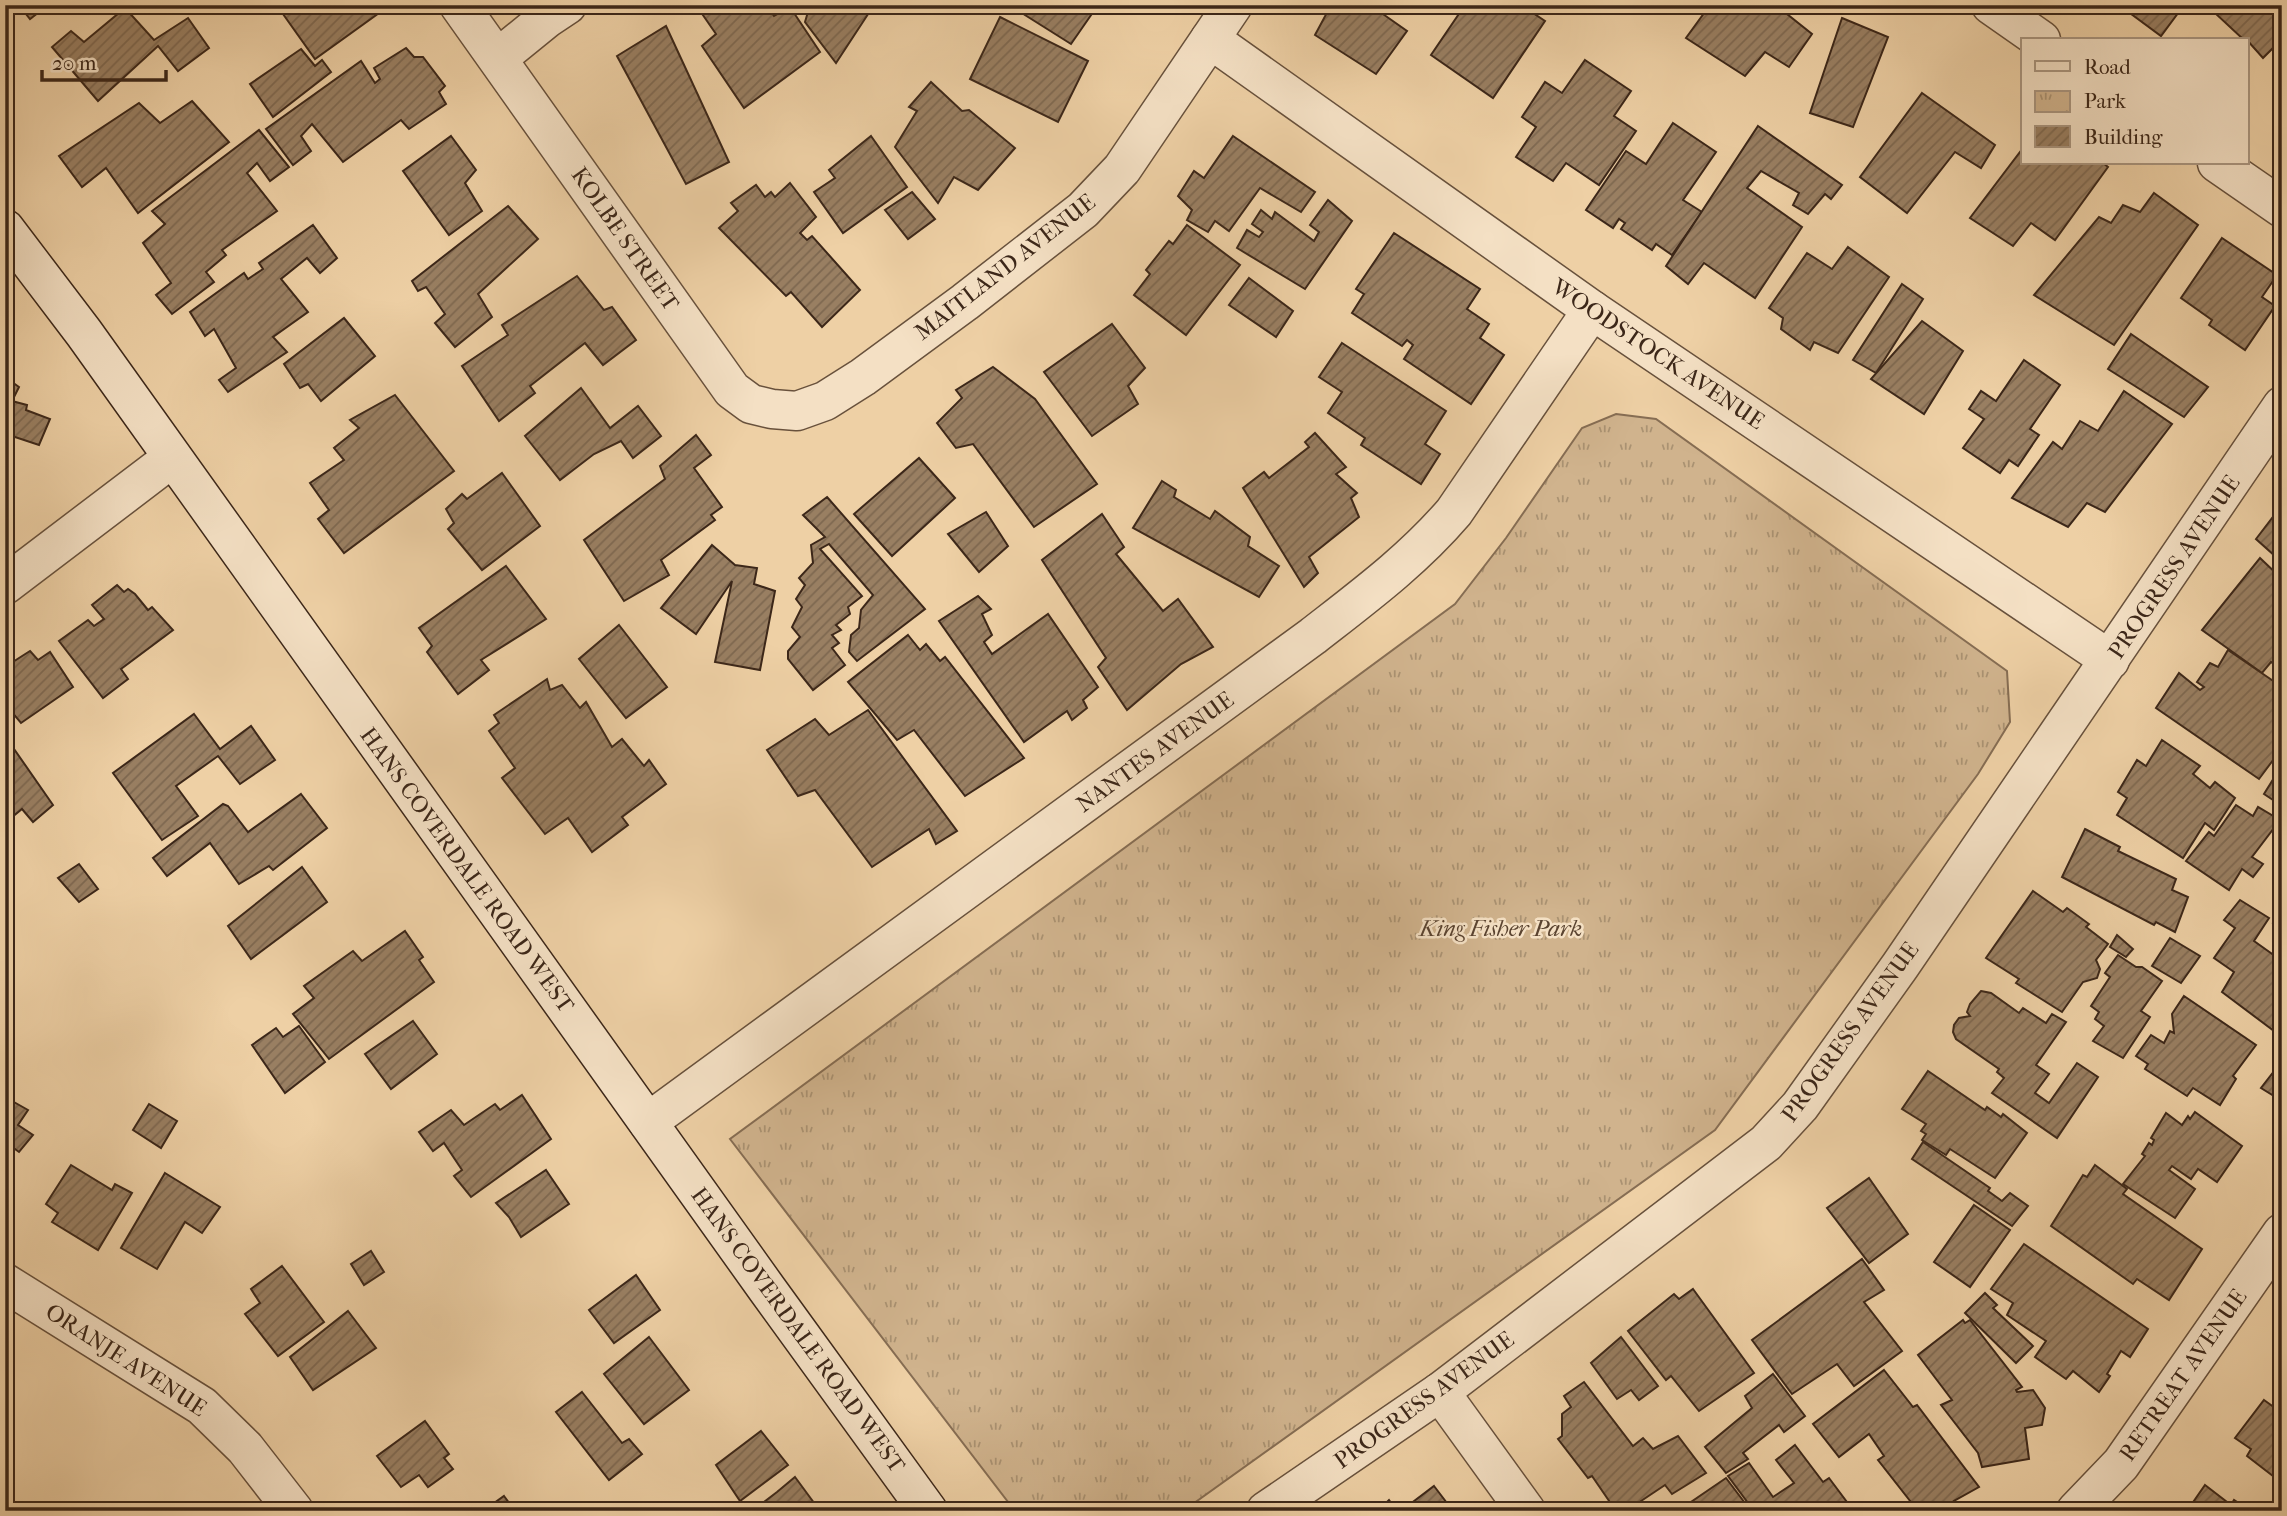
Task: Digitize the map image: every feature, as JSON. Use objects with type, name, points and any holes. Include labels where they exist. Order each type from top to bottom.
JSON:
[{"type":"street","name":"KOLBE STREET","points":[[459,5],[732,390],[751,404],[772,409],[797,411],[825,401]]},
{"type":"street","points":[[498,58],[566,5]]},
{"type":"street","name":"MAITLAND AVENUE","points":[[825,401],[863,377],[965,302],[1083,209],[1122,169],[1233,5]]},
{"type":"street","points":[[1991,5],[2038,38]]},
{"type":"street","name":"WOODSTOCK AVENUE","points":[[1210,39],[1592,310],[2110,660]]},
{"type":"street","points":[[2218,164],[2282,208]]},
{"type":"street","name":"HANS COVERDALE ROAD WEST","points":[[5,229],[928,1511]]},
{"type":"street","name":"NANTES AVENUE","points":[[648,1122],[1314,636],[1395,572],[1428,542],[1454,512],[1592,310]]},
{"type":"street","name":"PROGRESS AVENUE","points":[[1266,1511],[1440,1392],[1766,1143],[1800,1106],[1831,1063],[2282,406]]},
{"type":"street","points":[[5,585],[172,458]]},
{"type":"street","name":"RETREAT AVENUE","points":[[2076,1511],[2121,1464],[2282,1233]]},
{"type":"street","name":"ORANJE AVENUE","points":[[5,1283],[202,1406],[246,1448],[294,1511]]},
{"type":"street","points":[[1440,1392],[1526,1511]]},
{"type":"green space","name":"King Fisher Park","points":[[1616,414],[1656,419],[2007,671],[2010,722],[1978,774],[1715,1130],[1183,1511],[1015,1511],[730,1139],[1455,604],[1506,538],[1582,428]]},
{"type":"building","points":[[19,5],[48,5],[30,19]]},
{"type":"building","points":[[295,5],[384,5],[386,8],[315,59],[283,14]]},
{"type":"building","points":[[696,5],[767,5],[774,16],[790,7],[820,52],[744,108],[702,46],[716,34]]},
{"type":"building","points":[[810,5],[874,5],[836,63],[805,22]]},
{"type":"building","points":[[1009,5],[1098,5],[1071,44]]},
{"type":"building","points":[[1322,5],[1383,5],[1380,12],[1407,31],[1376,74],[1315,35],[1329,9]]},
{"type":"building","points":[[1465,5],[1521,5],[1545,21],[1493,98],[1431,55]]},
{"type":"building","points":[[1710,5],[1785,5],[1782,10],[1812,34],[1789,67],[1765,52],[1745,76],[1686,38]]},
{"type":"building","points":[[2119,5],[2184,5],[2161,36]]},
{"type":"building","points":[[2223,5],[2282,5],[2282,39],[2263,58],[2248,38],[2242,38],[2216,14]]},
{"type":"building","points":[[125,8],[154,40],[188,18],[209,48],[178,71],[158,46],[98,101],[52,47],[71,31],[84,42]]},
{"type":"building","points":[[1000,17],[1088,61],[1058,122],[970,79]]},
{"type":"building","points":[[1842,18],[1888,37],[1853,127],[1810,113]]},
{"type":"building","points":[[666,26],[729,162],[686,184],[617,56]]},
{"type":"building","points":[[406,48],[414,57],[423,57],[445,86],[439,92],[446,104],[409,129],[401,120],[343,162],[312,124],[301,136],[311,151],[293,165],[266,129],[361,61],[375,83],[380,79],[374,68]]},
{"type":"building","points":[[301,49],[315,66],[322,60],[331,72],[273,117],[250,84]]},
{"type":"building","points":[[1585,60],[1631,91],[1614,116],[1636,131],[1599,185],[1566,163],[1553,181],[1516,157],[1536,127],[1522,117],[1545,82],[1562,93]]},
{"type":"building","points":[[931,82],[962,111],[969,110],[1015,148],[978,190],[954,177],[938,203],[895,147],[917,111],[909,107]]},
{"type":"building","points":[[1922,93],[1995,145],[1981,168],[1955,152],[1907,213],[1860,177]]},
{"type":"building","points":[[192,101],[229,142],[138,213],[106,168],[82,187],[59,156],[139,103],[160,123]]},
{"type":"building","points":[[1673,123],[1716,152],[1683,200],[1702,212],[1672,255],[1656,244],[1652,250],[1621,229],[1625,223],[1619,219],[1613,228],[1586,210],[1626,151],[1646,164]]},
{"type":"building","points":[[1758,126],[1842,185],[1831,199],[1825,194],[1808,214],[1793,205],[1799,193],[1761,171],[1747,188],[1802,227],[1755,298],[1704,263],[1688,284],[1666,266]]},
{"type":"building","points":[[259,130],[289,167],[270,181],[257,163],[247,173],[277,211],[222,250],[226,255],[206,272],[214,282],[172,314],[156,295],[171,283],[143,243],[165,224],[152,211]]},
{"type":"building","points":[[451,136],[476,170],[465,183],[482,211],[449,235],[403,171]]},
{"type":"building","points":[[871,136],[907,187],[843,233],[814,192],[835,178],[829,170]]},
{"type":"building","points":[[1233,136],[1315,192],[1301,212],[1260,188],[1229,231],[1215,221],[1208,232],[1187,220],[1192,210],[1178,196],[1194,171],[1204,178]]},
{"type":"building","points":[[2021,151],[2021,164],[2104,164],[2108,167],[2055,240],[2031,223],[2013,246],[1970,218]]},
{"type":"building","points":[[790,183],[816,217],[800,233],[807,240],[812,236],[860,290],[822,327],[791,292],[786,296],[719,228],[738,211],[731,203],[756,185],[765,197],[771,192],[775,197]]},
{"type":"building","points":[[912,192],[935,219],[908,239],[885,210]]},
{"type":"building","points":[[2154,193],[2198,225],[2114,345],[2034,295],[2099,217],[2111,223],[2123,205],[2140,212]]},
{"type":"building","points":[[1328,200],[1352,221],[1305,289],[1237,248],[1247,230],[1259,237],[1263,232],[1252,224],[1261,210],[1272,219],[1275,212],[1314,241],[1319,232],[1310,225]]},
{"type":"building","points":[[508,206],[538,239],[478,294],[492,317],[455,347],[435,323],[445,314],[426,287],[418,291],[412,281]]},
{"type":"building","points":[[313,225],[337,258],[320,273],[307,258],[281,279],[308,312],[273,337],[287,352],[228,392],[219,380],[236,368],[214,329],[205,336],[190,312],[244,273],[248,279],[263,269],[259,263]]},
{"type":"building","points":[[1187,225],[1240,265],[1186,335],[1134,295],[1150,274],[1146,270],[1169,241],[1173,244]]},
{"type":"building","points":[[1394,233],[1480,289],[1467,309],[1489,324],[1480,338],[1504,355],[1471,404],[1404,359],[1413,345],[1407,340],[1402,346],[1352,313],[1364,294],[1356,289]]},
{"type":"building","points":[[2222,238],[2277,275],[2262,297],[2275,306],[2245,350],[2209,325],[2212,320],[2181,298]]},
{"type":"building","points":[[1848,247],[1889,277],[1838,353],[1814,342],[1810,350],[1781,329],[1783,318],[1769,308],[1807,253],[1832,269]]},
{"type":"building","points":[[577,276],[604,310],[612,307],[636,340],[603,365],[585,343],[530,386],[535,393],[499,421],[462,366],[508,335],[502,325]]},
{"type":"building","points":[[1249,278],[1293,311],[1276,337],[1229,305]]},
{"type":"building","points":[[1902,284],[1923,299],[1876,373],[1853,360]]},
{"type":"building","points":[[344,318],[375,356],[321,401],[308,384],[300,388],[284,364]]},
{"type":"building","points":[[1922,321],[1963,351],[1924,414],[1871,379]]},
{"type":"building","points":[[1112,324],[1145,368],[1128,386],[1138,404],[1092,436],[1044,372]]},
{"type":"building","points":[[2131,334],[2208,387],[2184,417],[2108,369]]},
{"type":"building","points":[[1342,343],[1446,411],[1425,444],[1440,454],[1421,484],[1361,445],[1365,438],[1328,413],[1342,392],[1319,377]]},
{"type":"building","points":[[2024,360],[2060,385],[2030,429],[2039,435],[2018,466],[2009,460],[2000,473],[1963,448],[1984,419],[1969,409],[1981,391],[1996,401]]},
{"type":"building","points":[[993,367],[1035,399],[1097,484],[1034,527],[973,444],[956,448],[937,423],[962,398],[956,390]]},
{"type":"building","points":[[5,377],[19,387],[12,401],[27,405],[26,410],[50,419],[39,445],[12,436],[5,451]]},
{"type":"building","points":[[581,388],[610,428],[638,406],[661,436],[633,458],[621,441],[594,454],[560,480],[525,436]]},
{"type":"building","points":[[2124,391],[2172,424],[2105,512],[2087,503],[2068,527],[2012,498],[2053,442],[2062,449],[2080,421],[2098,431]]},
{"type":"building","points":[[395,395],[454,471],[344,553],[318,519],[329,510],[310,483],[344,460],[334,448],[359,428],[350,420]]},
{"type":"building","points":[[1315,433],[1346,467],[1336,474],[1357,493],[1351,498],[1359,517],[1309,557],[1318,573],[1304,587],[1243,488],[1264,472],[1269,478],[1309,447],[1305,442]]},
{"type":"building","points":[[696,435],[711,455],[694,468],[722,507],[711,515],[715,520],[661,560],[669,575],[624,601],[584,540],[665,479],[660,466]]},
{"type":"building","points":[[919,458],[955,498],[892,556],[854,514]]},
{"type":"building","points":[[502,473],[540,526],[482,570],[448,529],[454,523],[446,509],[462,494],[467,499]]},
{"type":"building","points":[[1162,481],[1176,490],[1174,497],[1210,519],[1215,511],[1250,537],[1248,546],[1279,566],[1259,597],[1133,528]]},
{"type":"building","points":[[827,497],[925,609],[857,661],[849,652],[851,635],[859,628],[861,610],[873,595],[829,544],[820,549],[862,596],[848,607],[850,614],[836,625],[841,630],[832,635],[839,643],[832,648],[845,665],[813,690],[788,659],[788,651],[800,637],[792,627],[802,607],[796,599],[805,585],[799,578],[813,563],[811,545],[825,537],[803,515]]},
{"type":"building","points":[[2282,505],[2282,548],[2275,556],[2256,539]]},
{"type":"building","points":[[986,512],[1008,546],[979,572],[948,534]]},
{"type":"building","points":[[1102,514],[1124,547],[1116,554],[1163,611],[1178,599],[1213,647],[1181,664],[1127,710],[1098,667],[1106,658],[1042,560]]},
{"type":"building","points":[[712,545],[735,565],[757,568],[754,584],[775,591],[760,670],[715,662],[732,581],[696,634],[661,608]]},
{"type":"building","points":[[2260,558],[2282,579],[2282,665],[2279,668],[2271,662],[2262,673],[2202,630]]},
{"type":"building","points":[[506,566],[546,619],[481,660],[489,670],[458,694],[427,652],[432,646],[419,628]]},
{"type":"building","points":[[117,585],[124,592],[128,589],[135,594],[148,610],[152,607],[173,630],[121,669],[128,679],[103,698],[59,641],[88,620],[94,626],[104,619],[92,605]]},
{"type":"building","points":[[978,596],[991,609],[982,614],[992,635],[984,642],[992,654],[1048,614],[1098,687],[1083,700],[1087,708],[1072,720],[1067,711],[1024,742],[939,621]]},
{"type":"building","points":[[619,625],[667,687],[626,718],[579,659]]},
{"type":"building","points":[[908,635],[920,650],[926,644],[940,661],[945,657],[1024,758],[965,796],[914,730],[897,740],[848,682]]},
{"type":"building","points":[[2228,650],[2282,687],[2282,748],[2259,779],[2156,708],[2179,673],[2200,690],[2204,687],[2197,682],[2210,663],[2218,667]]},
{"type":"building","points":[[30,651],[38,660],[50,652],[73,687],[21,723],[5,704],[5,667]]},
{"type":"building","points":[[547,679],[550,690],[562,685],[580,708],[586,702],[612,747],[622,739],[644,766],[649,760],[666,784],[622,817],[628,825],[592,852],[568,818],[545,834],[502,778],[515,768],[489,731],[499,723],[494,715]]},
{"type":"building","points":[[868,710],[957,831],[936,844],[929,829],[872,867],[815,790],[798,796],[767,750],[815,719],[829,735]]},
{"type":"building","points":[[194,714],[220,749],[251,726],[275,760],[240,784],[218,756],[176,786],[198,816],[162,840],[113,773]]},
{"type":"building","points":[[5,736],[53,805],[33,822],[22,809],[5,823]]},
{"type":"building","points":[[2162,740],[2200,766],[2193,774],[2210,788],[2215,782],[2235,798],[2214,830],[2205,823],[2183,858],[2117,815],[2127,798],[2118,792],[2137,760],[2146,766]]},
{"type":"building","points":[[2282,765],[2282,806],[2264,794]]},
{"type":"building","points":[[301,794],[327,828],[273,870],[269,866],[239,884],[210,843],[167,876],[153,858],[223,804],[228,806],[248,832]]},
{"type":"building","points":[[2236,805],[2253,816],[2258,807],[2280,820],[2252,857],[2263,864],[2253,877],[2242,869],[2229,890],[2186,861],[2209,832],[2214,836]]},
{"type":"building","points":[[2085,829],[2120,847],[2118,851],[2176,879],[2172,890],[2188,897],[2175,932],[2156,922],[2154,925],[2062,877]]},
{"type":"building","points":[[79,864],[98,889],[79,902],[58,878]]},
{"type":"building","points":[[302,867],[327,902],[251,959],[228,926]]},
{"type":"building","points":[[2033,891],[2063,912],[2067,908],[2089,924],[2086,927],[2108,944],[2096,960],[2100,969],[2097,978],[2083,982],[2062,1012],[2016,983],[2019,979],[1986,958]]},
{"type":"building","points":[[2240,900],[2269,918],[2254,941],[2282,961],[2282,1037],[2222,992],[2234,972],[2214,958],[2235,928],[2224,920]]},
{"type":"building","points":[[2282,907],[2282,929],[2273,923]]},
{"type":"building","points":[[405,931],[423,957],[419,960],[434,982],[329,1059],[293,1014],[314,998],[304,986],[353,951],[362,961]]},
{"type":"building","points":[[2117,935],[2133,949],[2126,957],[2110,947]]},
{"type":"building","points":[[2170,938],[2200,956],[2181,983],[2152,966]]},
{"type":"building","points":[[2118,955],[2162,981],[2141,1011],[2150,1017],[2123,1058],[2093,1041],[2104,1026],[2095,1019],[2099,1012],[2091,1006],[2110,977],[2105,973]]},
{"type":"building","points":[[1981,991],[1991,993],[2019,1013],[2023,1008],[2046,1023],[2052,1014],[2066,1022],[2036,1065],[2049,1074],[2035,1093],[2049,1103],[2077,1063],[2098,1077],[2057,1138],[1992,1093],[2004,1078],[1997,1072],[1999,1069],[1956,1039],[1954,1025],[1959,1018],[1970,1016],[1967,1012],[1970,1004]]},
{"type":"building","points":[[2184,996],[2256,1045],[2233,1076],[2236,1079],[2220,1105],[2193,1088],[2187,1096],[2145,1069],[2148,1064],[2136,1056],[2151,1035],[2164,1043],[2170,1031],[2174,1033],[2172,1014]]},
{"type":"building","points":[[413,1021],[437,1054],[391,1089],[365,1054]]},
{"type":"building","points":[[299,1026],[325,1062],[285,1093],[252,1045],[276,1028],[283,1037]]},
{"type":"building","points":[[2282,1061],[2282,1101],[2261,1088]]},
{"type":"building","points":[[1928,1071],[1985,1110],[1987,1107],[2001,1117],[2003,1114],[2027,1133],[1995,1178],[1950,1149],[1946,1155],[1922,1140],[1926,1134],[1921,1131],[1926,1124],[1902,1109]]},
{"type":"building","points":[[522,1095],[551,1139],[471,1197],[454,1176],[462,1170],[444,1143],[433,1151],[419,1132],[451,1110],[464,1125],[495,1104],[500,1110]]},
{"type":"building","points":[[5,1097],[28,1110],[18,1125],[33,1135],[19,1152],[8,1144],[5,1148]]},
{"type":"building","points":[[149,1104],[177,1121],[161,1148],[133,1130]]},
{"type":"building","points":[[2195,1112],[2242,1146],[2217,1182],[2198,1169],[2191,1179],[2172,1166],[2169,1170],[2195,1189],[2175,1218],[2123,1184],[2145,1156],[2142,1154],[2149,1143],[2152,1145],[2154,1140],[2151,1138],[2166,1113],[2182,1125],[2188,1116],[2190,1119]]},
{"type":"building","points":[[1923,1142],[1990,1188],[1988,1191],[2002,1201],[2010,1193],[2028,1206],[2012,1226],[1912,1159]]},
{"type":"building","points":[[71,1165],[112,1190],[115,1184],[132,1193],[98,1250],[52,1222],[58,1213],[46,1204]]},
{"type":"building","points":[[2095,1165],[2127,1189],[2123,1194],[2202,1249],[2169,1300],[2137,1279],[2133,1284],[2051,1226],[2083,1175],[2087,1177]]},
{"type":"building","points":[[546,1170],[569,1204],[521,1237],[509,1217],[496,1203]]},
{"type":"building","points":[[165,1173],[220,1207],[202,1233],[185,1222],[157,1269],[121,1248]]},
{"type":"building","points":[[1869,1178],[1908,1234],[1869,1263],[1827,1208]]},
{"type":"building","points":[[1974,1205],[2010,1230],[1970,1287],[1934,1262]]},
{"type":"building","points":[[2024,1244],[2148,1329],[2130,1357],[2121,1351],[2107,1374],[2110,1376],[2099,1392],[2073,1371],[2066,1379],[2035,1357],[2046,1341],[2007,1315],[2013,1303],[1991,1289]]},
{"type":"building","points":[[371,1251],[384,1272],[364,1285],[351,1264]]},
{"type":"building","points":[[1862,1259],[1884,1290],[1864,1302],[1902,1351],[1854,1386],[1837,1364],[1792,1394],[1752,1340]]},
{"type":"building","points":[[282,1266],[324,1322],[278,1356],[245,1314],[260,1303],[251,1289]]},
{"type":"building","points":[[636,1275],[660,1310],[614,1343],[589,1310]]},
{"type":"building","points":[[1693,1289],[1754,1373],[1699,1411],[1671,1376],[1666,1380],[1628,1331],[1674,1294],[1679,1299]]},
{"type":"building","points":[[1985,1293],[1997,1305],[1993,1308],[2033,1346],[2016,1363],[1965,1313]]},
{"type":"building","points":[[348,1311],[376,1348],[313,1390],[290,1357]]},
{"type":"building","points":[[1963,1320],[1965,1323],[1970,1320],[2022,1387],[2016,1390],[2017,1392],[2033,1390],[2045,1408],[2042,1425],[2025,1428],[2029,1459],[1982,1467],[1978,1453],[1941,1405],[1952,1400],[1918,1355]]},
{"type":"building","points":[[649,1337],[689,1390],[644,1424],[604,1374]]},
{"type":"building","points":[[1621,1337],[1658,1386],[1639,1400],[1631,1390],[1617,1399],[1591,1363]]},
{"type":"building","points":[[1884,1370],[1913,1407],[1917,1405],[1979,1487],[1954,1501],[1958,1508],[1955,1511],[1918,1511],[1878,1460],[1884,1456],[1869,1434],[1839,1457],[1813,1424]]},
{"type":"building","points":[[1773,1374],[1805,1416],[1784,1432],[1779,1425],[1743,1453],[1748,1459],[1726,1473],[1705,1447],[1752,1408],[1745,1396]]},
{"type":"building","points":[[1584,1382],[1633,1446],[1643,1438],[1653,1449],[1678,1436],[1706,1473],[1672,1494],[1665,1485],[1626,1511],[1616,1511],[1592,1476],[1588,1478],[1558,1439],[1562,1436],[1562,1414],[1571,1407],[1564,1396]]},
{"type":"building","points":[[582,1392],[622,1443],[629,1439],[642,1454],[609,1480],[556,1412]]},
{"type":"building","points":[[2264,1400],[2282,1413],[2282,1483],[2247,1456],[2251,1449],[2235,1438]]},
{"type":"building","points":[[425,1421],[449,1454],[444,1458],[453,1469],[428,1487],[419,1475],[401,1487],[377,1456]]},
{"type":"building","points":[[761,1431],[788,1465],[740,1501],[716,1465]]},
{"type":"building","points":[[1795,1445],[1823,1482],[1829,1478],[1853,1510],[1859,1505],[1864,1511],[1754,1511],[1728,1476],[1749,1463],[1773,1497],[1794,1483],[1776,1460]]},
{"type":"building","points":[[795,1477],[820,1511],[752,1511],[777,1492]]},
{"type":"building","points":[[1726,1478],[1751,1511],[1698,1511],[1691,1502]]},
{"type":"building","points":[[2205,1485],[2231,1505],[2234,1500],[2249,1510],[2187,1511]]},
{"type":"building","points":[[1434,1486],[1453,1511],[1401,1511]]},
{"type":"building","points":[[504,1496],[515,1511],[483,1511]]},
{"type":"building","points":[[1389,1500],[1397,1511],[1378,1511]]}]
